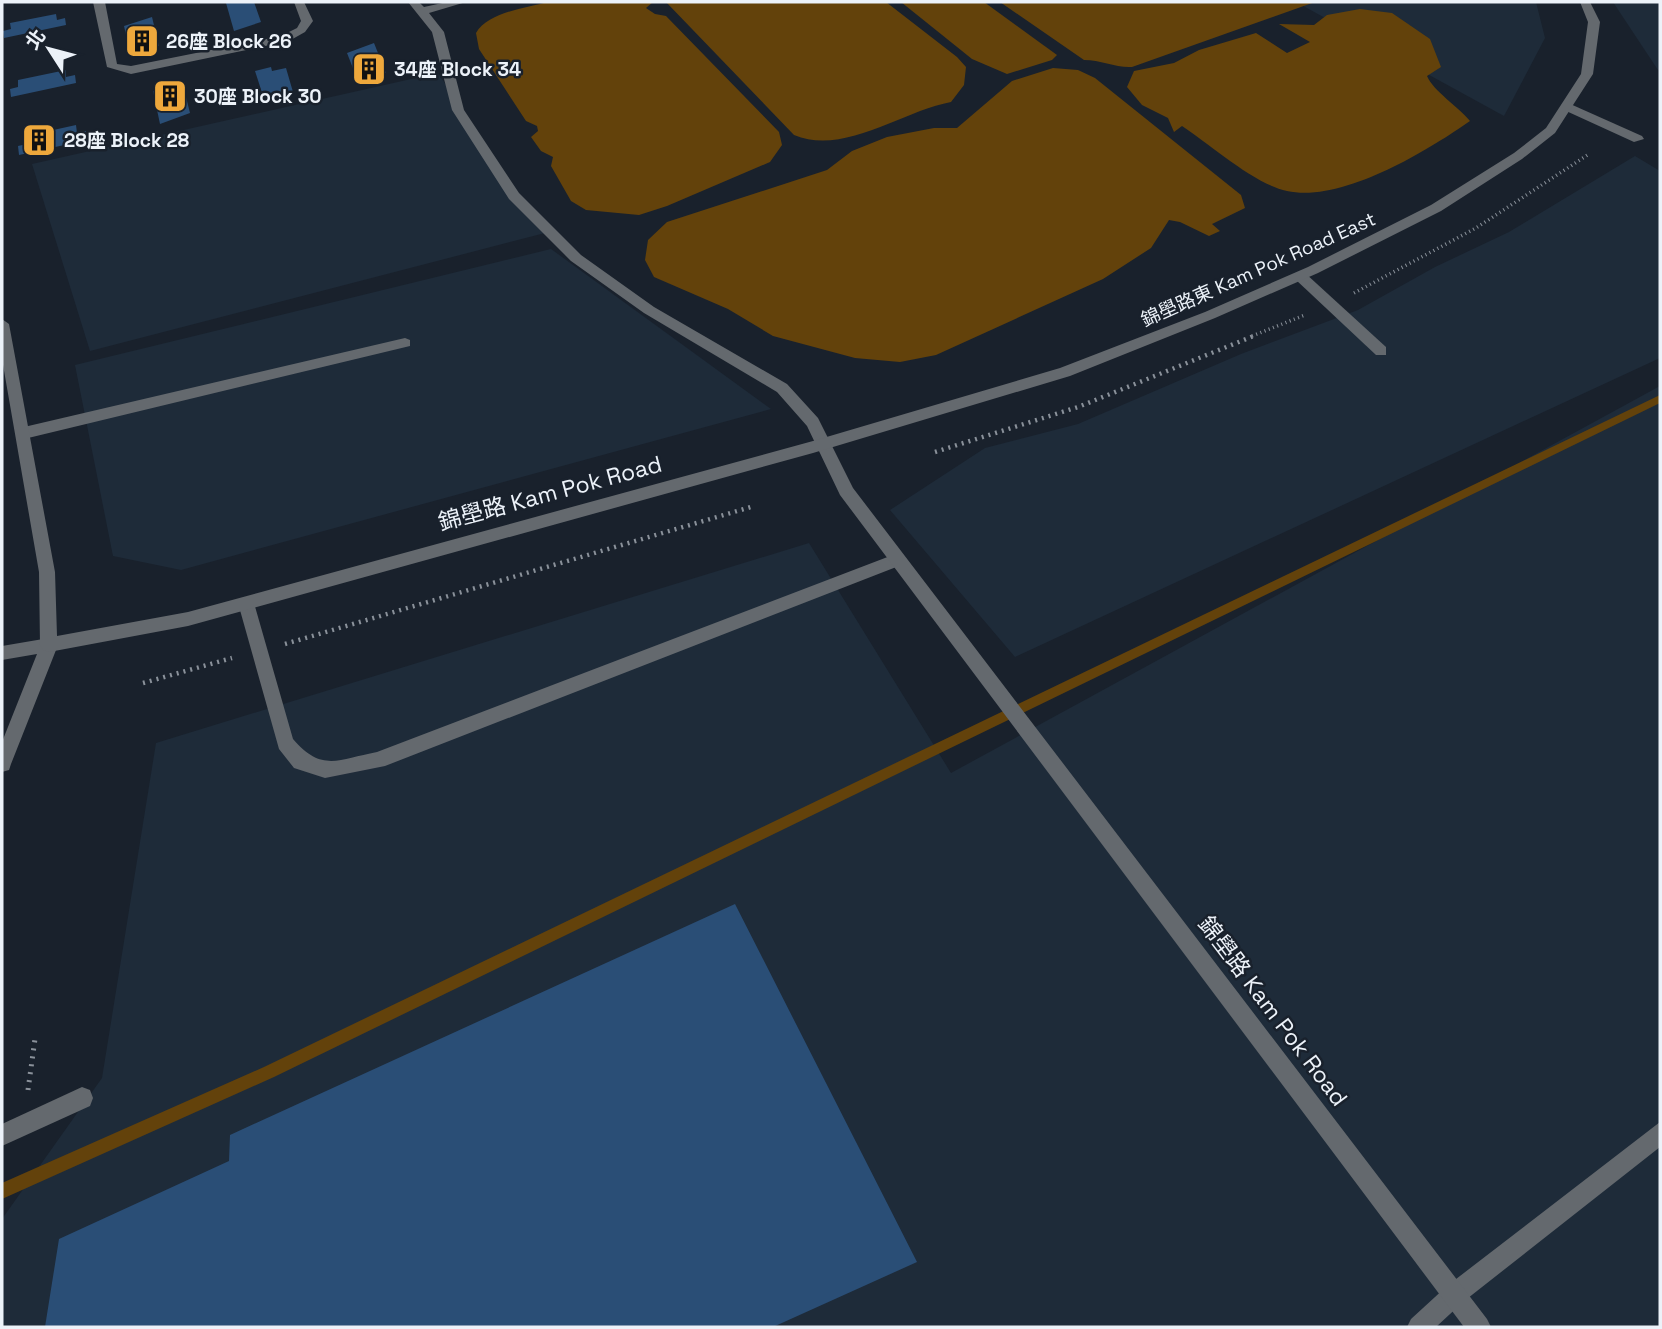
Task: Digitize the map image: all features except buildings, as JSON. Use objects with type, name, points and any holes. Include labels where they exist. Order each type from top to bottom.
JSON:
[{"type":"street","points":[[99,2],[110,61],[113,67],[131,70],[285,38],[300,30],[307,21],[299,2]]},
{"type":"street","points":[[418,7],[460,2]]},
{"type":"street","name":"錦壆路東 Kam Pok Road East","points":[[825,443],[1065,372],[1300,276],[1436,208],[1518,156],[1551,130],[1568,107],[1587,74],[1591,52],[1594,22],[1585,2]]},
{"type":"street","points":[[246,603],[285,743],[301,762],[325,770],[378,760],[898,559],[846,491],[825,443],[799,401],[782,388],[649,310],[587,266],[514,196],[458,110],[438,32],[418,7]]},
{"type":"street","points":[[1568,107],[1638,139]]},
{"type":"street","points":[[1300,276],[1381,351]]},
{"type":"street","points":[[2,324],[24,433],[47,572],[49,645],[2,764]]},
{"type":"street","points":[[24,433],[405,343]]},
{"type":"street","name":"錦壆路 Kam Pok Road","points":[[2,653],[188,619],[825,443]]},
{"type":"street","name":"錦壆路 Kam Pok Road","points":[[898,559],[1479,1327]]},
{"type":"street","points":[[2,1135],[82,1098]]},
{"type":"street","points":[[1419,1327],[1455,1294],[1660,1133]]},
{"type":"path","points":[[935,452],[1103,398],[1332,304],[1407,267],[1476,228],[1589,154]]},
{"type":"path","points":[[143,683],[751,507]]},
{"type":"shaded area","points":[[548,2],[653,2],[646,8],[655,14],[666,16],[779,132],[782,145],[770,162],[667,206],[639,215],[586,210],[571,201],[551,166],[553,157],[541,151],[531,137],[538,131],[537,126],[526,121],[479,49],[476,33],[489,20],[498,16]]},
{"type":"shaded area","points":[[666,2],[886,2],[957,57],[966,67],[964,85],[951,102],[853,136],[813,140],[794,135]]},
{"type":"shaded area","points":[[901,2],[984,2],[1057,55],[1052,60],[1007,74],[972,59]]},
{"type":"shaded area","points":[[1000,2],[1315,2],[1132,67],[1084,60]]},
{"type":"shaded area","points":[[1296,2],[1536,2],[1545,38],[1504,116]]},
{"type":"shaded area","points":[[1613,2],[1660,2],[1660,70],[1658,70]]},
{"type":"shaded area","points":[[1360,9],[1392,13],[1430,39],[1441,67],[1427,76],[1435,88],[1470,121],[1408,159],[1358,182],[1309,193],[1274,187],[1247,172],[1182,126],[1174,132],[1168,118],[1142,105],[1127,87],[1134,71],[1174,63],[1199,50],[1256,33],[1287,53],[1310,42],[1279,24],[1314,25],[1327,15]]},
{"type":"shaded area","points":[[1053,68],[1078,70],[1095,78],[1241,195],[1245,208],[1212,224],[1220,231],[1209,236],[1180,222],[1169,220],[1151,248],[1103,279],[936,355],[900,362],[855,358],[773,336],[728,309],[654,277],[645,260],[648,240],[667,222],[827,170],[852,151],[887,137],[934,128],[957,128],[1012,81]]},
{"type":"shaded area","points":[[438,73],[545,233],[90,351],[32,164]]},
{"type":"shaded area","points":[[1635,156],[1660,171],[1660,358],[1015,657],[890,510],[985,448],[1078,424],[1241,354],[1358,310],[1435,267],[1509,232]]},
{"type":"shaded area","points":[[551,249],[771,409],[181,570],[113,556],[75,365]]},
{"type":"shaded area","points":[[1660,386],[1660,1327],[2,1327],[2,1219],[102,1078],[156,743],[809,543],[951,773]]},
{"type":"waterway","points":[[2,1191],[269,1072],[1660,399]]},
{"type":"place","name":"26座 Block 26","points":[[142,41]]},
{"type":"place","name":"34座 Block 34","points":[[369,69]]},
{"type":"place","name":"30座 Block 30","points":[[170,96]]},
{"type":"place","name":"28座 Block 28","points":[[39,140]]}]
